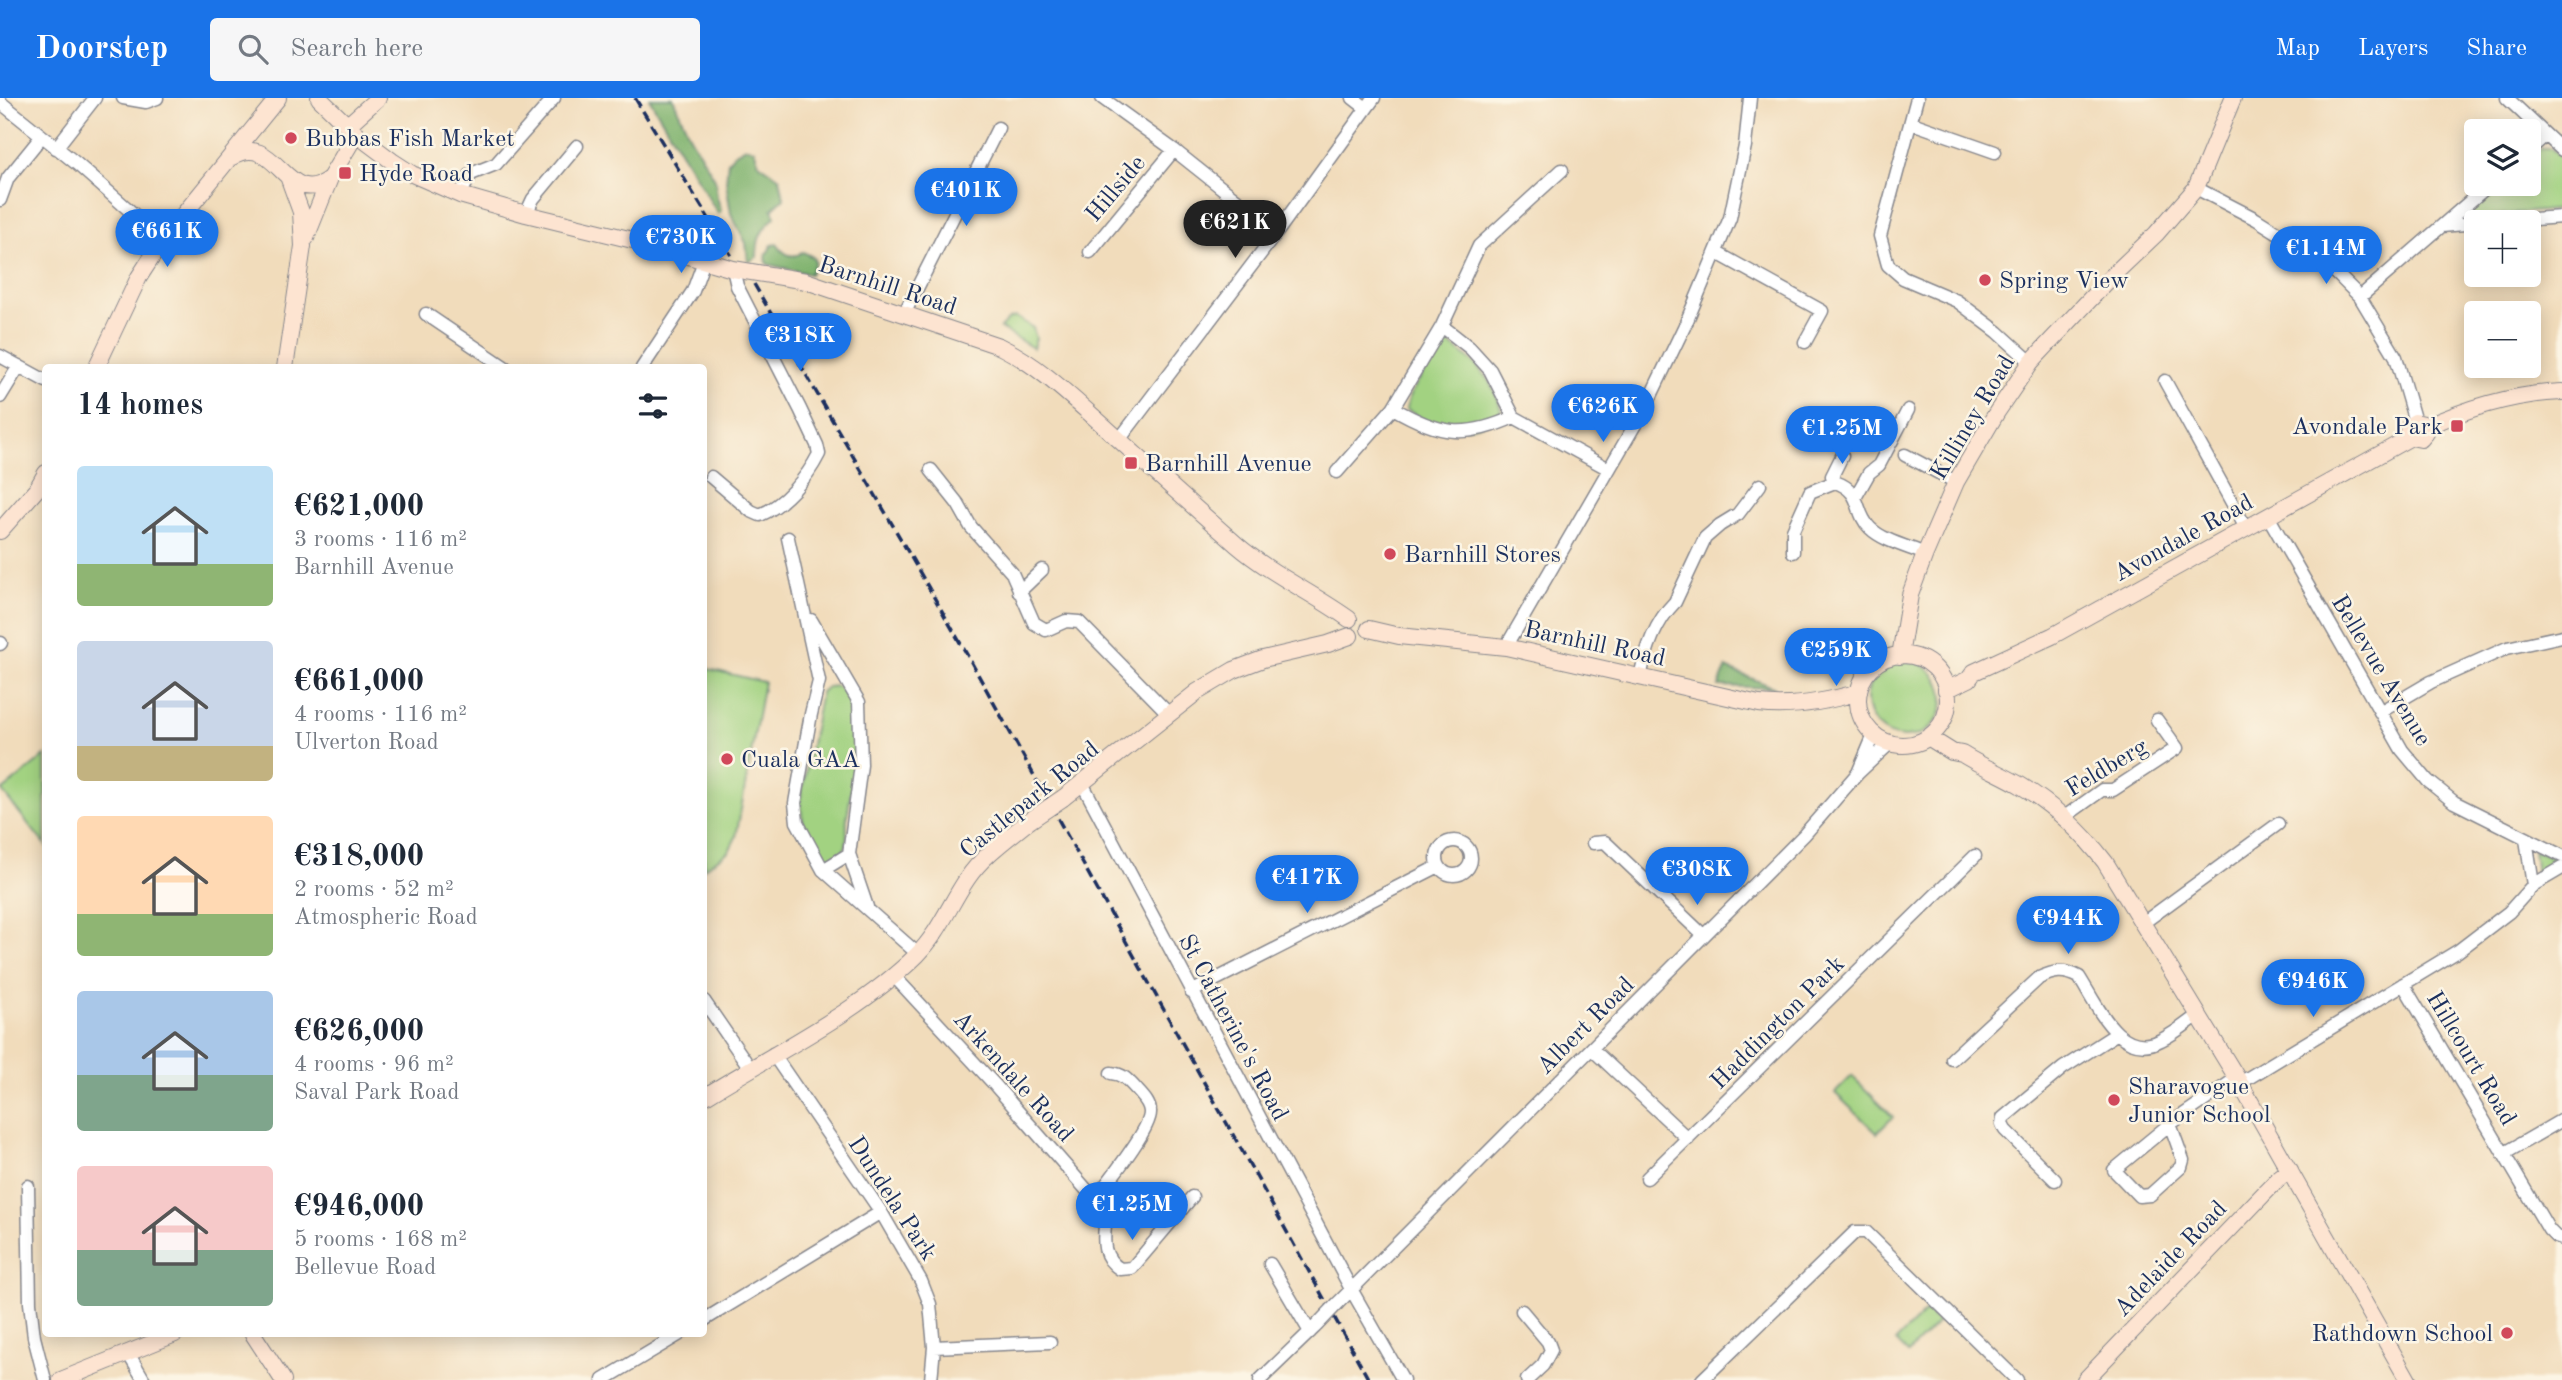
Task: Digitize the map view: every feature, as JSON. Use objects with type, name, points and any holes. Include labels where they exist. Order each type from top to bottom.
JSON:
[{"type":"main road","points":[[98,364],[139,277],[163,240],[278,98]]},
{"type":"main road","name":"Barnhill Road","points":[[319,98],[352,129],[412,174],[460,195],[733,269],[806,281],[999,346],[1018,355],[1052,379],[1265,567],[1323,600],[1363,637],[1369,629],[1399,636],[1506,647],[1759,704],[1782,706],[1809,703],[1837,699],[1858,692]]},
{"type":"main road","points":[[303,246],[352,129],[378,98]]},
{"type":"main road","name":"Killiney Road","points":[[1900,656],[1910,595],[1925,554],[1956,482],[2004,401],[2031,362],[2112,276],[2156,234],[2196,188],[2233,98]]},
{"type":"main road","points":[[266,114],[262,139],[271,159],[289,179],[301,212],[303,246],[286,364]]},
{"type":"main road","points":[[225,162],[249,149],[271,159]]},
{"type":"main road","points":[[289,179],[308,187],[318,186],[330,178]]},
{"type":"main road","name":"Avondale Road","points":[[1944,684],[1965,669],[1974,672],[2052,636],[2268,516],[2419,428],[2474,407],[2513,397],[2562,392]]},
{"type":"main road","points":[[0,531],[41,492]]},
{"type":"main road","name":"Castlepark Road","points":[[707,1095],[828,1024],[893,975],[918,954],[941,924],[968,876],[986,858],[1029,821],[1063,798],[1197,692],[1234,670],[1263,659],[1328,644],[1350,627]]},
{"type":"main road","points":[[1900,656],[1921,660],[1944,684],[1946,711],[1933,732],[1908,745],[1890,743],[1874,735],[1865,725],[1859,709],[1858,692],[1867,673],[1887,658],[1900,656]]},
{"type":"main road","name":"Barnhill Road","points":[[1809,703],[1859,709]]},
{"type":"main road","points":[[1933,732],[1957,744],[1962,754],[2020,785],[2087,839],[2105,862],[2239,1080],[2408,1380]]},
{"type":"main road","name":"Adelaide Road","points":[[2085,1380],[2280,1177],[2290,1170]]},
{"type":"main road","points":[[61,1380],[168,1337]]},
{"type":"main road","points":[[255,1337],[283,1380]]},
{"type":"street","points":[[56,148],[95,98]]},
{"type":"street","points":[[123,98],[146,102],[157,98]]},
{"type":"street","points":[[460,195],[471,174],[496,164],[554,98]]},
{"type":"street","name":"Hillside","points":[[1102,98],[1174,150],[1277,232]]},
{"type":"street","points":[[1119,440],[1277,232],[1370,103],[1353,98]]},
{"type":"street","points":[[1506,647],[1668,365],[1730,218],[1739,183],[1750,98]]},
{"type":"street","points":[[1917,98],[1880,236],[1888,265],[1903,278],[1957,301],[1998,332],[2031,362]]},
{"type":"street","points":[[2507,98],[2562,150]]},
{"type":"street","points":[[0,102],[163,240]]},
{"type":"street","points":[[1912,123],[1995,152]]},
{"type":"street","points":[[904,314],[998,128]]},
{"type":"street","points":[[2541,139],[2546,135]]},
{"type":"street","points":[[0,200],[8,178],[42,136]]},
{"type":"street","points":[[526,214],[533,198],[577,146]]},
{"type":"street","name":"Hillside","points":[[1090,252],[1174,150]]},
{"type":"street","points":[[1337,472],[1393,408],[1442,326],[1479,246],[1562,170]]},
{"type":"street","points":[[2196,188],[2256,219],[2326,263],[2360,297],[2396,356],[2419,428]]},
{"type":"street","points":[[2360,297],[2476,196]]},
{"type":"street","points":[[2541,218],[2562,217]]},
{"type":"street","points":[[2442,226],[2464,224]]},
{"type":"street","points":[[1717,253],[1822,311],[1805,342]]},
{"type":"street","points":[[645,364],[694,291],[704,261]]},
{"type":"street","points":[[710,477],[751,511],[760,515],[774,509],[785,499],[819,454],[800,409],[737,286],[733,269]]},
{"type":"street","points":[[426,314],[500,364]]},
{"type":"street","points":[[1442,326],[1471,348],[1490,370],[1514,417],[1608,468]]},
{"type":"street","points":[[0,356],[42,379]]},
{"type":"street","points":[[0,397],[19,366]]},
{"type":"street","points":[[2165,381],[2246,528]]},
{"type":"street","points":[[1393,408],[1429,428],[1447,431],[1472,431],[1494,426],[1514,417]]},
{"type":"street","points":[[1856,496],[1868,473],[1879,466],[1908,410]]},
{"type":"street","points":[[1905,455],[1956,482]]},
{"type":"street","points":[[1842,456],[1832,477],[1846,485],[1856,496],[1870,528],[1883,537],[1925,554]]},
{"type":"street","points":[[932,470],[958,504],[971,527],[1012,573],[1026,607],[1039,628],[1046,630],[1066,621],[1079,622],[1170,715]]},
{"type":"street","points":[[1793,552],[1793,530],[1810,492],[1835,481]]},
{"type":"street","points":[[1640,677],[1647,648],[1675,603],[1699,549],[1720,525],[1744,508],[1760,485]]},
{"type":"street","name":"Bellevue Avenue","points":[[2268,516],[2402,750],[2428,781],[2454,802],[2562,856]]},
{"type":"street","points":[[788,538],[819,681],[795,803],[797,822],[823,870],[918,954]]},
{"type":"street","points":[[1019,592],[1042,570]]},
{"type":"street","points":[[805,611],[859,702],[861,765],[849,854],[868,910]]},
{"type":"street","points":[[2380,712],[2431,682],[2507,648],[2562,636]]},
{"type":"street","points":[[819,681],[841,671]]},
{"type":"street","name":"Feldberg","points":[[2063,818],[2102,790],[2113,790],[2177,748],[2157,720]]},
{"type":"street","name":"Albert Road","points":[[1858,773],[1874,735]]},
{"type":"street","name":"Albert Road","points":[[1260,1380],[1804,835],[1858,773],[1890,743]]},
{"type":"street","name":"St Catherine's Road","points":[[1082,783],[1191,992],[1403,1380]]},
{"type":"street","points":[[2143,923],[2278,824]]},
{"type":"street","points":[[2526,839],[2533,886]]},
{"type":"street","points":[[1593,844],[1598,841],[1605,842],[1703,935]]},
{"type":"street","points":[[823,870],[849,854]]},
{"type":"street","name":"Haddington Park","points":[[1647,1178],[1975,856]]},
{"type":"street","points":[[1191,992],[1438,866]]},
{"type":"street","points":[[2170,1124],[2183,1160],[2181,1167],[2151,1195],[2139,1196],[2114,1170],[2170,1124],[2239,1080],[2458,951],[2509,912],[2533,886],[2562,868]]},
{"type":"street","points":[[1952,1059],[2039,978],[2056,971],[2079,977],[2116,1034],[2127,1041],[2144,1046],[2161,1041],[2198,1015]]},
{"type":"street","name":"Arkendale Road","points":[[893,975],[1099,1202]]},
{"type":"street","name":"Hillcourt Road","points":[[2403,984],[2549,1230],[2561,1239]]},
{"type":"street","points":[[707,1005],[750,1068]]},
{"type":"street","points":[[2055,1180],[2005,1130],[2003,1118],[2063,1068],[2116,1034]]},
{"type":"street","points":[[1592,1049],[1688,1139]]},
{"type":"street","name":"Dundela Park","points":[[773,1054],[881,1212],[921,1281],[930,1304],[934,1347],[931,1380]]},
{"type":"street","points":[[1111,1073],[1124,1076],[1151,1111],[1139,1138],[1099,1202],[1106,1212],[1105,1254],[1110,1262],[1120,1269],[1132,1268],[1192,1197]]},
{"type":"street","name":"Hillcourt Road","points":[[2505,1153],[2562,1121]]},
{"type":"street","points":[[28,1186],[30,1303],[34,1337],[45,1380]]},
{"type":"street","points":[[707,1318],[881,1212]]},
{"type":"street","points":[[1702,1380],[1855,1231],[1866,1232],[2017,1380]]},
{"type":"street","points":[[1270,1264],[1313,1329]]},
{"type":"street","points":[[1522,1311],[1548,1342],[1551,1350],[1543,1365],[1527,1380]]},
{"type":"street","points":[[603,1380],[675,1337]]},
{"type":"street","points":[[934,1347],[1050,1342]]},
{"type":"street","points":[[128,1353],[144,1380]]},
{"type":"green space","points":[[649,98],[673,98],[690,137],[715,179],[721,211],[718,214]]},
{"type":"green space","points":[[746,147],[754,149],[759,163],[780,178],[784,198],[772,209],[775,217],[761,235],[757,257],[748,262],[746,243],[731,214],[726,182],[728,161]]},
{"type":"green space","points":[[2550,148],[2562,157],[2562,209],[2468,210],[2485,196],[2541,196],[2541,149]]},
{"type":"green space","points":[[777,244],[788,254],[803,252],[813,257],[815,262],[810,274],[767,264],[766,255],[772,245]]},
{"type":"green space","points":[[1016,317],[1033,328],[1036,338],[1033,348],[1000,328],[1009,319]]},
{"type":"green space","points":[[1446,342],[1481,370],[1493,388],[1501,410],[1496,417],[1471,427],[1443,427],[1406,409],[1410,395],[1440,345]]},
{"type":"green space","points":[[1905,661],[1919,664],[1932,672],[1940,685],[1943,699],[1940,713],[1932,726],[1919,734],[1905,737],[1891,734],[1878,726],[1870,713],[1867,699],[1870,685],[1878,672],[1891,664]]},
{"type":"green space","points":[[1726,668],[1775,688],[1719,686]]},
{"type":"green space","name":"Cuala GAA","points":[[707,669],[764,682],[736,837],[729,851],[707,866]]},
{"type":"green space","points":[[836,686],[843,690],[850,703],[854,718],[855,752],[846,846],[830,860],[823,858],[804,828],[800,802],[821,692],[827,687]]},
{"type":"green space","points":[[42,758],[42,841],[2,791]]},
{"type":"green space","points":[[2534,850],[2561,860],[2562,863],[2537,875]]},
{"type":"green space","points":[[1852,1076],[1893,1117],[1877,1133],[1835,1093]]},
{"type":"green space","points":[[1926,1311],[1938,1322],[1908,1353],[1896,1341]]},
{"type":"railway","points":[[635,98],[731,255]]},
{"type":"railway","points":[[754,284],[965,651],[1369,1380]]},
{"type":"place","name":"Bubbas Fish Market","points":[[291,138]]},
{"type":"place","name":"Hyde Road","points":[[345,173]]},
{"type":"place","name":"Spring View","points":[[1985,280]]},
{"type":"place","name":"Avondale Park","points":[[2457,426]]},
{"type":"place","name":"Barnhill Avenue","points":[[1131,463]]},
{"type":"place","name":"Barnhill Stores","points":[[1390,554]]},
{"type":"place","name":"Cuala GAA","points":[[727,759]]},
{"type":"place","name":"Sharavogue Junior School","points":[[2114,1100]]},
{"type":"place","name":"Rathdown School","points":[[2507,1333]]}]
